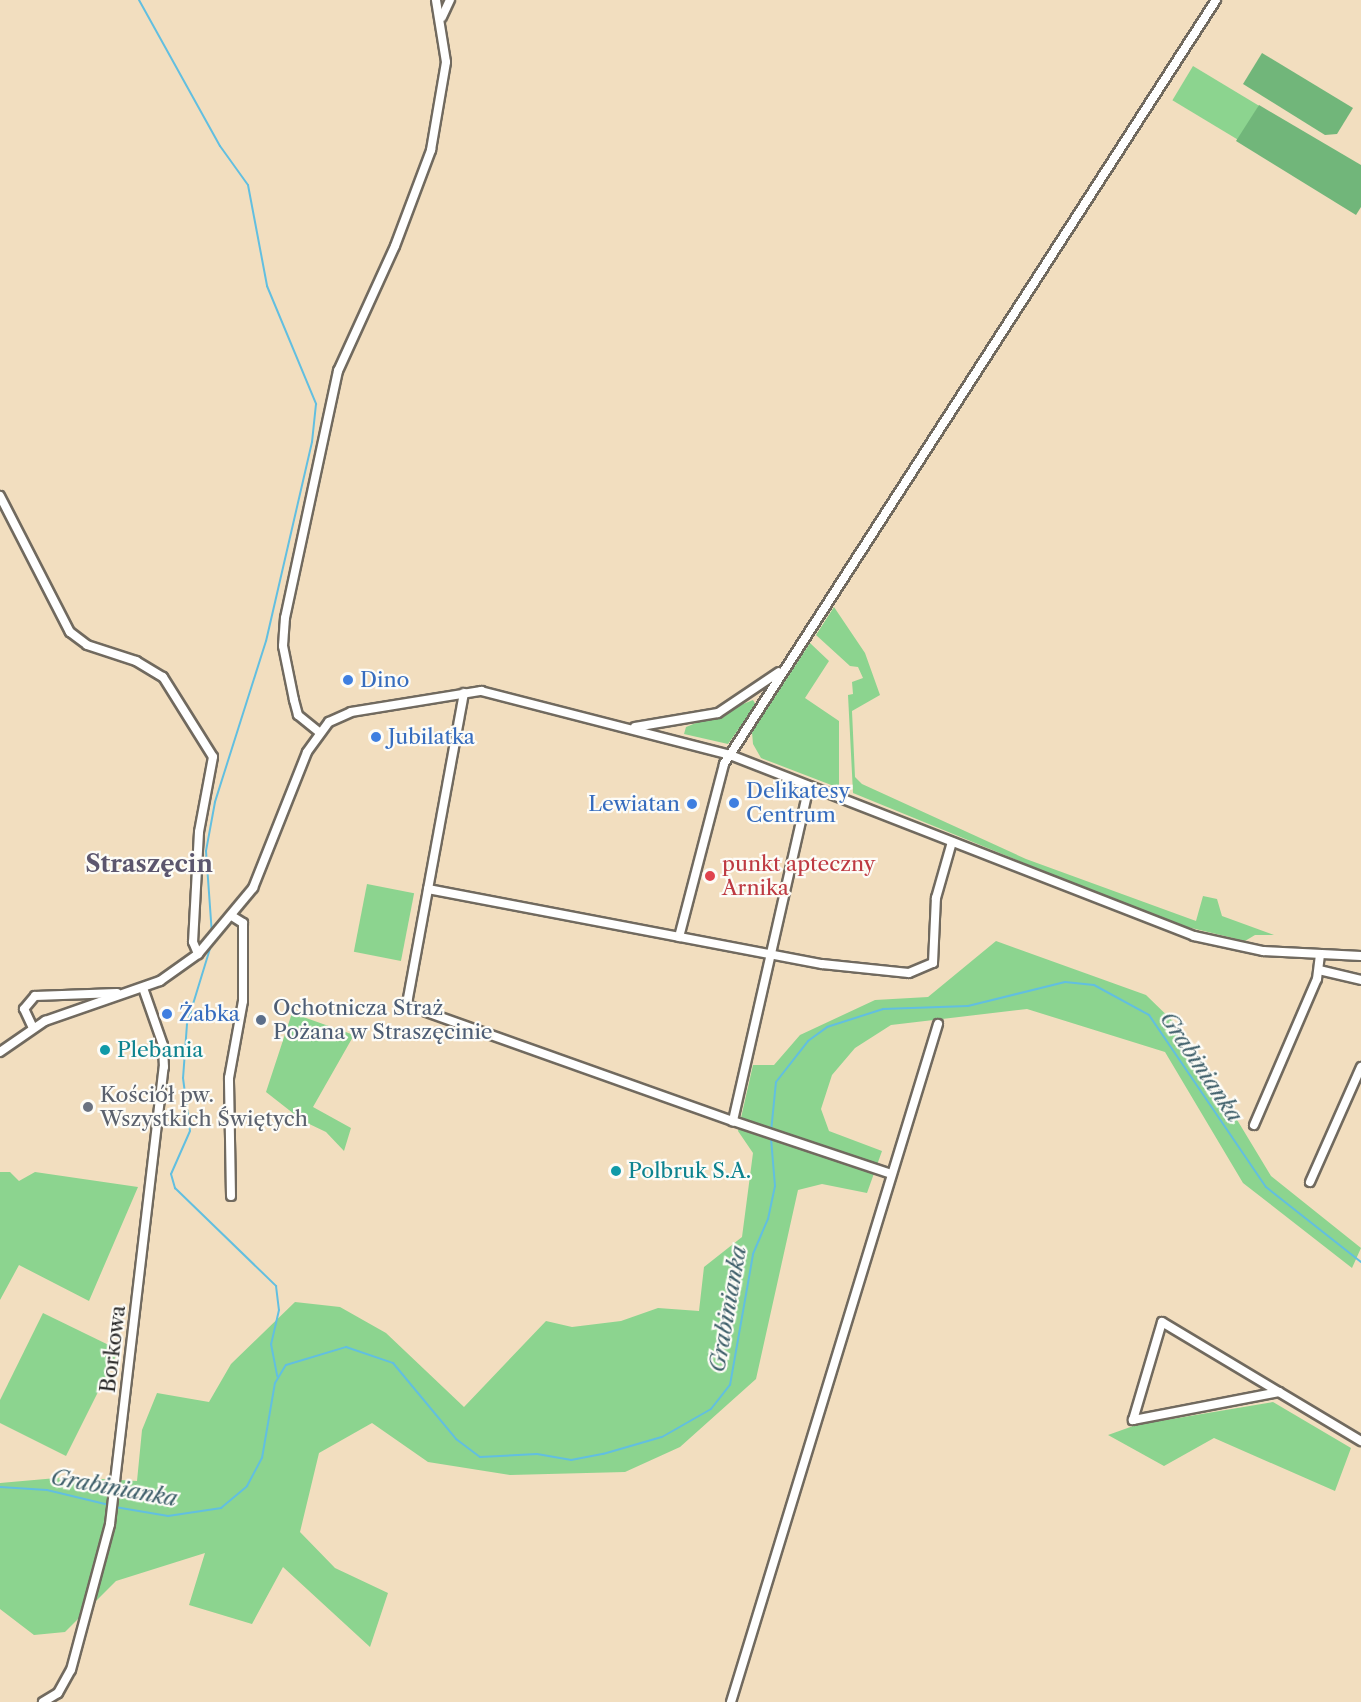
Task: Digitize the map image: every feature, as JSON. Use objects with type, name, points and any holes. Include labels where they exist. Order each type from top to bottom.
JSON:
[{"type":"street","points":[[319,732],[298,715],[282,638],[285,618],[338,371],[395,246],[431,150],[446,62],[442,17],[436,0]]},
{"type":"street","points":[[442,17],[450,0]]},
{"type":"street","points":[[679,937],[704,836],[730,755],[1216,0]]},
{"type":"street","points":[[0,496],[70,632],[87,645],[136,661],[163,677],[213,757],[199,832],[193,942],[201,951]]},
{"type":"street","points":[[630,728],[718,713],[786,666]]},
{"type":"street","points":[[464,693],[406,999],[410,1010],[891,1174]]},
{"type":"street","points":[[0,1052],[33,1029],[174,974],[201,951],[231,917],[260,875],[319,732],[351,712],[464,693],[501,694],[730,755],[1194,936],[1263,951],[1361,956]]},
{"type":"street","points":[[733,1121],[809,786]]},
{"type":"street","points":[[428,889],[880,973],[929,968],[935,956],[936,898],[952,842]]},
{"type":"street","points":[[231,917],[243,923],[243,1001],[229,1078],[231,1196]]},
{"type":"street","points":[[1254,1125],[1319,970],[1320,954]]},
{"type":"street","points":[[1319,970],[1361,980]]},
{"type":"street","name":"Borkowa","points":[[43,1702],[58,1693],[71,1670],[110,1524],[164,1067],[163,1045],[143,988]]},
{"type":"street","points":[[33,1029],[24,1009],[34,996],[124,993]]},
{"type":"street","points":[[731,1702],[938,1024]]},
{"type":"street","points":[[1310,1182],[1361,1067]]},
{"type":"street","points":[[1279,1392],[1179,1414],[1133,1420],[1162,1322],[1279,1392],[1361,1442]]},
{"type":"green space","points":[[1262,53],[1353,108],[1337,134],[1325,135],[1243,84]]},
{"type":"green space","points":[[1193,66],[1259,106],[1238,140],[1172,100]]},
{"type":"green space","points":[[1259,105],[1361,165],[1361,207],[1356,215],[1236,141]]},
{"type":"green space","points":[[834,607],[865,653],[880,695],[852,711],[855,777],[862,784],[1026,859],[1196,921],[1203,896],[1217,899],[1222,916],[1274,935],[1255,935],[1245,941],[1171,923],[853,793],[848,695],[853,694],[852,682],[863,678],[858,667],[850,666],[816,635]]},
{"type":"green space","points":[[810,643],[829,661],[805,698],[839,721],[839,788],[761,758],[753,744],[752,732]]},
{"type":"green space","points":[[753,700],[756,705],[728,744],[684,734],[686,727]]},
{"type":"green space","points":[[367,884],[414,893],[401,961],[354,952]]},
{"type":"green space","points":[[996,941],[1146,995],[1184,1032],[1271,1176],[1361,1248],[1352,1268],[1243,1183],[1165,1052],[1027,1009],[891,1025],[855,1048],[832,1075],[821,1109],[829,1131],[882,1151],[867,1193],[822,1184],[798,1190],[756,1379],[680,1447],[625,1472],[510,1475],[428,1462],[372,1423],[319,1453],[300,1532],[335,1568],[388,1593],[370,1647],[283,1567],[252,1624],[189,1605],[205,1553],[116,1581],[65,1632],[34,1635],[0,1609],[0,1483],[68,1477],[137,1481],[142,1430],[157,1393],[209,1402],[231,1364],[295,1302],[340,1307],[386,1333],[464,1407],[546,1321],[572,1327],[621,1321],[658,1308],[699,1311],[704,1267],[742,1237],[753,1153],[738,1131],[753,1065],[774,1065],[800,1035],[875,1000],[928,997]]},
{"type":"green space","points":[[292,1013],[354,1035],[313,1107],[351,1128],[344,1151],[326,1132],[303,1121],[266,1092]]},
{"type":"green space","points":[[0,1172],[10,1172],[19,1181],[35,1172],[138,1187],[89,1301],[19,1265],[0,1300]]},
{"type":"green space","points":[[43,1313],[119,1350],[66,1456],[0,1423],[0,1400]]},
{"type":"green space","points":[[1273,1402],[1351,1448],[1335,1491],[1214,1438],[1164,1466],[1108,1435],[1136,1425]]},
{"type":"waterway","points":[[139,0],[220,146],[248,185],[267,286],[316,404],[312,442],[266,641],[215,802],[206,851],[212,934]]},
{"type":"waterway","points":[[212,942],[187,1024],[183,1078],[190,1131],[171,1174],[175,1188],[276,1286],[279,1310],[271,1344],[277,1376]]},
{"type":"waterway","name":"Grabinianka","points":[[771,1132],[776,1082],[808,1041],[827,1027],[883,1009],[968,1006],[1065,982],[1094,985],[1149,1015],[1266,1187],[1361,1262]]},
{"type":"waterway","name":"Grabinianka","points":[[115,1507],[168,1516],[221,1508],[247,1486],[262,1458],[275,1383],[286,1365],[346,1347],[393,1363],[456,1439],[480,1457],[537,1454],[571,1460],[603,1454],[662,1437],[711,1409],[730,1385],[753,1254],[768,1219],[775,1186],[771,1138]]},
{"type":"waterway","name":"Grabinianka","points":[[0,1487],[47,1490],[109,1505]]},
{"type":"place","name":"Dino","points":[[348,680]]},
{"type":"place","name":"Jubilatka","points":[[376,737]]},
{"type":"place","name":"Delikatesy Centrum","points":[[734,803]]},
{"type":"place","name":"Lewiatan","points":[[692,804]]},
{"type":"place","name":"punkt apteczny Arnika","points":[[710,876]]},
{"type":"place","name":"Żabka","points":[[167,1014]]},
{"type":"place","name":"Ochotnicza Straż Pożana w Straszęcinie","points":[[261,1020]]},
{"type":"place","name":"Plebania","points":[[105,1050]]},
{"type":"place","name":"Kościół pw. Wszystkich Świętych","points":[[88,1107]]},
{"type":"place","name":"Polbruk S.A.","points":[[616,1171]]},
{"type":"district","name":"Straszęcin","points":[[149,864]]}]
